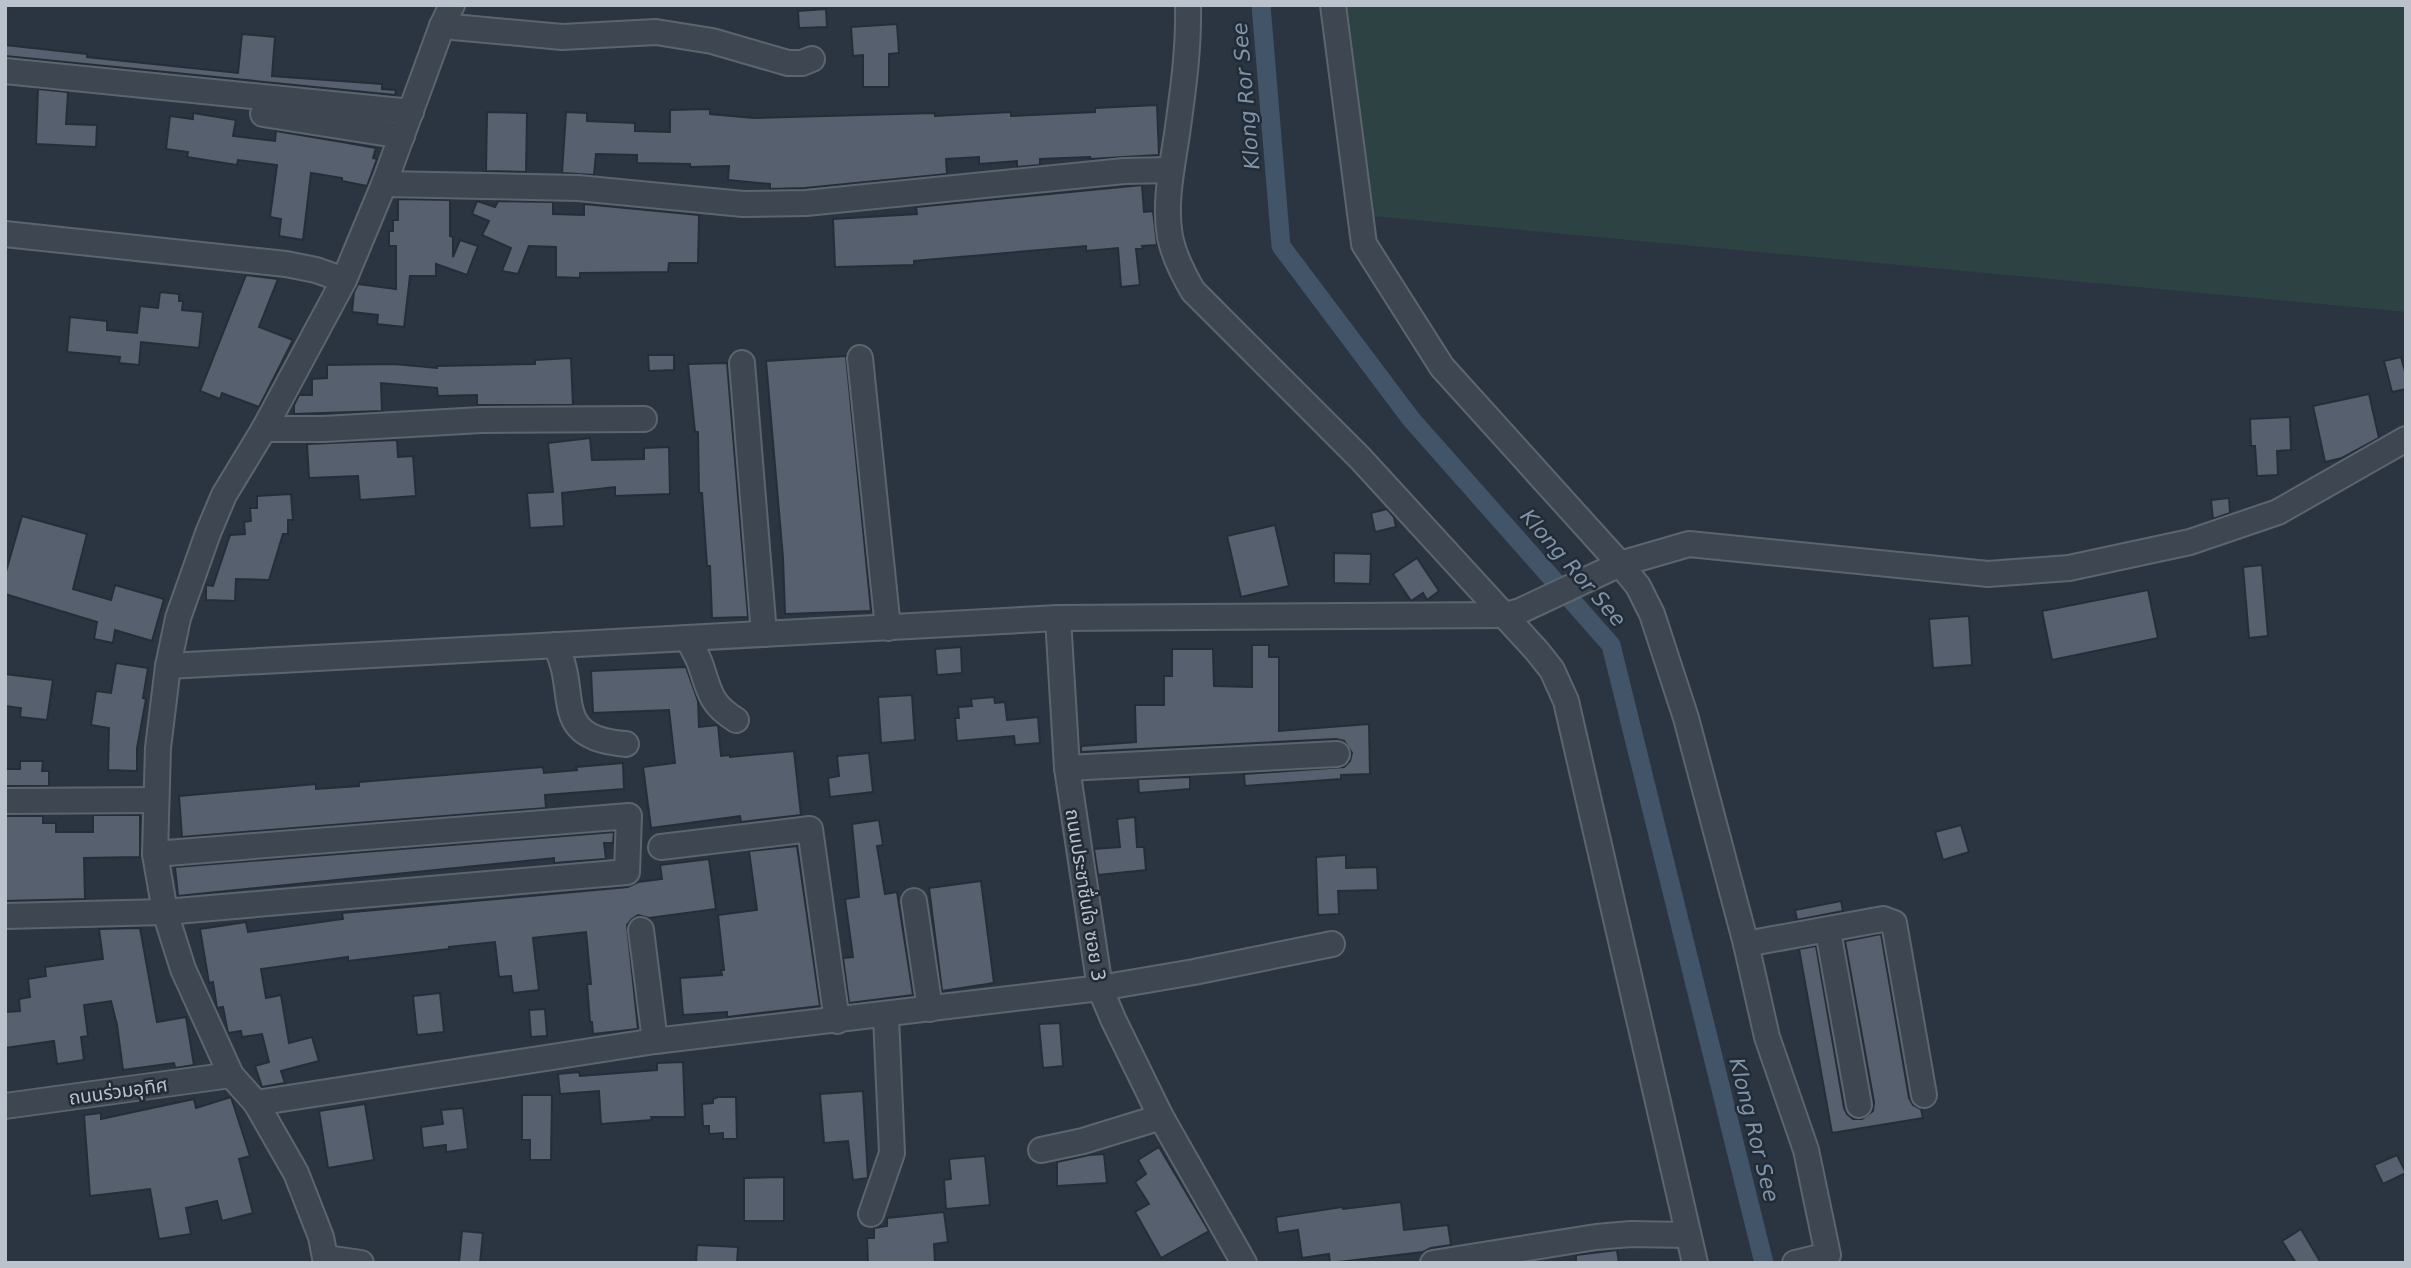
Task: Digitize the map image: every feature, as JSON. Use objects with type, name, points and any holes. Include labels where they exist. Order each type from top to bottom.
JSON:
[{"type":"street","points":[[1188,5],[1186,70],[1171,170],[1168,211],[1171,239],[1182,271],[1194,291],[1512,613],[1552,670],[1566,701],[1695,1263]]},
{"type":"street","points":[[1333,5],[1364,244],[1442,368],[1614,567],[1638,586],[1652,614],[1686,719],[1746,944],[1767,1037],[1807,1150],[1829,1259],[1795,1263]]},
{"type":"street","points":[[361,1263],[326,1260],[321,1237],[296,1173],[256,1103],[231,1075],[183,969],[165,912],[155,854],[158,748],[168,666],[185,595],[208,533],[225,495],[264,429],[344,280],[384,184],[447,16],[562,37],[656,32],[712,41],[788,63],[802,63],[812,59]]},
{"type":"street","points":[[5,71],[411,112]]},
{"type":"street","points":[[5,84],[173,102],[402,136]]},
{"type":"street","points":[[384,184],[578,188],[743,204],[806,203],[1124,171],[1171,170]]},
{"type":"street","points":[[5,234],[286,264],[344,280]]},
{"type":"street","points":[[860,358],[888,628]]},
{"type":"street","points":[[742,363],[764,634]]},
{"type":"street","points":[[264,429],[324,429],[481,421],[644,419]]},
{"type":"street","points":[[168,666],[1058,618],[1512,613],[1614,567],[1689,544],[1989,574],[2069,568],[2190,542],[2278,512],[2406,439]]},
{"type":"street","name":"ถนนประชาชื่นใจ ซอย 3","points":[[1058,618],[1067,768],[1100,988],[1161,1117],[1244,1263]]},
{"type":"street","points":[[687,638],[702,668],[709,695],[736,720]]},
{"type":"street","points":[[555,645],[564,662],[569,706],[575,723],[596,739],[626,744]]},
{"type":"street","points":[[1067,768],[1337,754]]},
{"type":"street","points":[[5,801],[155,800]]},
{"type":"street","points":[[5,916],[165,912],[628,872],[629,816],[155,854]]},
{"type":"street","points":[[661,847],[810,830],[836,1021]]},
{"type":"street","points":[[914,901],[930,1009]]},
{"type":"street","points":[[1746,944],[1884,919],[1896,925],[1924,1095]]},
{"type":"street","points":[[641,930],[655,1041]]},
{"type":"street","points":[[1828,930],[1858,1105]]},
{"type":"street","points":[[256,1103],[655,1041],[886,1016],[1100,988],[1332,944]]},
{"type":"street","points":[[871,1214],[892,1153],[886,1016]]},
{"type":"street","name":"ถนนร่วมอุทิศ","points":[[5,1106],[231,1075]]},
{"type":"street","points":[[1041,1150],[1083,1141],[1161,1117]]},
{"type":"street","points":[[1433,1263],[1595,1237],[1631,1234],[1687,1235]]},
{"type":"green space","points":[[1333,5],[2406,5],[2406,312],[1361,215]]},
{"type":"building","points":[[826,9],[827,27],[799,28],[798,11]]},
{"type":"building","points":[[897,24],[899,53],[889,54],[889,87],[863,87],[863,55],[853,56],[851,27]]},
{"type":"building","points":[[242,34],[275,37],[272,76],[382,84],[382,89],[396,90],[395,95],[5,56],[5,45],[87,54],[87,57],[238,73]]},
{"type":"building","points":[[38,89],[68,92],[66,124],[97,125],[96,147],[36,144]]},
{"type":"building","points":[[1157,105],[1159,155],[1040,159],[1040,165],[1017,167],[1017,161],[979,164],[979,157],[946,159],[947,174],[805,188],[770,189],[770,184],[728,180],[729,166],[690,167],[690,164],[637,163],[637,155],[596,154],[594,175],[562,173],[566,112],[587,113],[587,121],[635,123],[635,131],[670,132],[670,110],[710,109],[710,114],[754,118],[935,113],[935,116],[1011,112],[1011,116],[1095,112],[1095,108]]},
{"type":"building","points":[[487,112],[527,113],[526,172],[486,171]]},
{"type":"building","points":[[193,113],[236,120],[233,136],[275,141],[276,131],[376,148],[373,158],[377,159],[367,186],[342,181],[342,178],[311,173],[303,240],[279,236],[281,219],[270,217],[277,165],[238,160],[237,165],[187,157],[188,152],[166,149],[170,116],[193,119]]},
{"type":"building","points":[[1142,185],[1144,212],[1153,211],[1157,245],[1136,249],[1140,285],[1121,287],[1118,248],[1086,251],[1086,246],[914,261],[914,265],[835,267],[833,219],[917,214],[916,207]]},
{"type":"building","points":[[398,199],[450,200],[453,257],[460,240],[478,246],[467,275],[436,264],[436,276],[410,276],[404,327],[377,324],[378,315],[352,312],[354,292],[358,284],[396,289],[396,246],[389,246],[389,231],[393,231],[393,220],[398,220]]},
{"type":"building","points":[[477,201],[495,207],[498,201],[553,202],[553,214],[584,215],[584,204],[699,215],[698,263],[669,263],[668,272],[580,273],[580,278],[556,277],[556,247],[529,246],[518,274],[502,271],[511,248],[482,235],[489,221],[472,214]]},
{"type":"building","points":[[246,275],[278,279],[259,327],[293,340],[259,407],[222,393],[220,399],[200,391]]},
{"type":"building","points":[[160,292],[179,294],[179,301],[183,301],[182,310],[203,312],[199,348],[141,342],[139,365],[119,363],[120,357],[67,352],[70,317],[107,321],[107,330],[137,333],[140,306],[158,308]]},
{"type":"building","points":[[648,355],[674,355],[674,370],[649,371]]},
{"type":"building","points":[[846,356],[871,611],[785,614],[783,558],[766,361]]},
{"type":"building","points":[[2401,357],[2406,375],[2406,389],[2392,392],[2384,361]]},
{"type":"building","points":[[571,358],[573,405],[477,405],[477,395],[438,396],[437,388],[381,383],[382,411],[294,414],[294,405],[299,395],[312,395],[312,379],[327,378],[327,365],[394,364],[437,368],[535,364],[535,360]]},
{"type":"building","points":[[727,363],[748,617],[712,618],[710,566],[707,566],[702,493],[699,493],[698,432],[695,432],[688,364]]},
{"type":"building","points":[[2369,394],[2379,438],[2342,458],[2325,462],[2313,406]]},
{"type":"building","points":[[2290,417],[2291,450],[2277,451],[2278,475],[2257,476],[2255,446],[2251,446],[2250,419]]},
{"type":"building","points":[[590,438],[592,460],[644,459],[644,448],[669,447],[670,494],[615,496],[615,487],[562,493],[564,526],[530,528],[527,493],[553,492],[548,443]]},
{"type":"building","points":[[397,440],[398,457],[413,456],[416,496],[360,500],[358,476],[309,478],[307,444]]},
{"type":"building","points":[[291,494],[293,520],[288,520],[288,534],[283,534],[269,580],[236,579],[235,601],[206,600],[206,585],[213,586],[230,535],[245,534],[244,522],[251,521],[250,508],[257,508],[257,496]]},
{"type":"building","points":[[2229,498],[2230,513],[2213,519],[2211,500]]},
{"type":"building","points":[[1387,509],[1394,517],[1396,527],[1375,532],[1371,513]]},
{"type":"building","points":[[22,516],[87,534],[73,589],[111,600],[115,585],[164,599],[152,641],[115,630],[113,643],[94,639],[97,622],[5,594],[5,575]]},
{"type":"building","points":[[1275,525],[1289,586],[1241,597],[1227,536]]},
{"type":"building","points":[[1334,553],[1371,554],[1370,584],[1334,583]]},
{"type":"building","points":[[1417,558],[1439,591],[1427,600],[1423,593],[1411,601],[1393,574]]},
{"type":"building","points":[[2262,565],[2268,636],[2249,638],[2243,567]]},
{"type":"building","points":[[2148,590],[2158,638],[2052,660],[2042,611]]},
{"type":"building","points":[[1969,616],[1972,665],[1933,668],[1929,619]]},
{"type":"building","points":[[1252,645],[1269,645],[1269,657],[1279,657],[1279,731],[1369,724],[1370,774],[1341,775],[1341,779],[1245,786],[1244,774],[1344,767],[1350,761],[1352,753],[1344,741],[1336,739],[1081,752],[1081,746],[1136,742],[1135,705],[1164,705],[1164,676],[1172,676],[1172,649],[1213,649],[1214,686],[1252,687]]},
{"type":"building","points":[[961,647],[962,673],[937,675],[935,649]]},
{"type":"building","points":[[116,663],[148,668],[143,698],[146,699],[137,748],[137,771],[108,770],[109,728],[91,725],[96,691],[111,693]]},
{"type":"building","points":[[686,667],[698,701],[699,727],[718,725],[721,756],[794,751],[801,815],[741,822],[740,816],[651,828],[643,767],[675,763],[669,710],[593,713],[591,671]]},
{"type":"building","points":[[5,674],[53,680],[47,720],[20,717],[21,708],[5,706]]},
{"type":"building","points":[[912,695],[915,740],[881,743],[878,697]]},
{"type":"building","points":[[994,697],[995,703],[1005,702],[1007,720],[1038,717],[1040,743],[1015,745],[1014,736],[957,741],[955,718],[959,718],[958,707],[972,706],[971,699]]},
{"type":"building","points":[[869,753],[873,792],[830,797],[828,778],[839,776],[837,756]]},
{"type":"building","points":[[20,761],[43,761],[42,771],[49,771],[49,786],[5,786],[5,769],[20,769]]},
{"type":"building","points":[[623,763],[624,789],[545,795],[546,808],[182,837],[179,796],[316,784],[316,789],[359,786],[359,782],[543,767],[544,773]]},
{"type":"building","points":[[1190,777],[1190,789],[1139,793],[1138,779]]},
{"type":"building","points":[[93,815],[140,815],[140,857],[84,858],[85,899],[5,901],[5,816],[43,816],[43,823],[56,823],[56,832],[93,832]]},
{"type":"building","points":[[1135,817],[1137,847],[1144,847],[1146,870],[1098,875],[1094,849],[1120,847],[1117,819]]},
{"type":"building","points":[[879,820],[883,845],[877,846],[885,894],[897,892],[913,995],[849,1003],[843,958],[853,957],[845,899],[859,897],[852,824]]},
{"type":"building","points":[[1961,825],[1969,852],[1943,860],[1935,832]]},
{"type":"building","points":[[614,832],[613,843],[604,843],[606,859],[554,863],[554,858],[178,896],[175,867]]},
{"type":"building","points":[[797,846],[820,1006],[727,1017],[727,1012],[683,1015],[680,978],[722,975],[721,970],[724,970],[718,915],[757,910],[749,851]]},
{"type":"building","points":[[1346,855],[1346,868],[1377,867],[1378,890],[1338,891],[1339,914],[1318,915],[1316,857]]},
{"type":"building","points":[[709,859],[716,909],[649,918],[638,915],[627,925],[638,1029],[593,1034],[587,984],[591,984],[586,932],[533,938],[539,990],[513,993],[511,976],[499,977],[495,942],[261,969],[266,998],[281,995],[289,1043],[312,1037],[319,1061],[281,1071],[285,1083],[262,1087],[255,1066],[269,1062],[262,1034],[242,1037],[241,1031],[228,1033],[223,1007],[217,1008],[213,982],[209,983],[200,929],[246,922],[248,932],[343,919],[342,913],[628,887],[638,882],[662,879],[660,865]]},
{"type":"building","points":[[981,881],[994,983],[942,991],[929,888]]},
{"type":"building","points":[[1841,901],[1843,911],[1797,920],[1795,910]]},
{"type":"building","points":[[140,928],[157,1022],[186,1017],[194,1065],[175,1068],[174,1063],[123,1070],[111,1001],[84,1005],[88,1036],[81,1037],[84,1060],[57,1064],[54,1041],[5,1048],[5,1012],[20,1011],[19,999],[30,997],[28,979],[46,976],[45,967],[103,959],[99,929]]},
{"type":"building","points":[[1881,934],[1909,1098],[1913,1105],[1921,1109],[1923,1118],[1832,1133],[1799,949],[1816,946],[1844,1108],[1853,1119],[1862,1119],[1873,1111],[1874,1102],[1845,941]]},
{"type":"building","points":[[440,993],[444,1032],[417,1035],[413,996]]},
{"type":"building","points":[[545,1009],[547,1036],[531,1037],[529,1010]]},
{"type":"building","points":[[1060,1023],[1063,1066],[1043,1068],[1039,1024]]},
{"type":"building","points":[[683,1062],[685,1117],[651,1117],[652,1120],[601,1124],[599,1091],[560,1094],[558,1074],[579,1072],[580,1076],[657,1070],[657,1063]]},
{"type":"building","points":[[863,1091],[868,1178],[853,1180],[848,1141],[824,1143],[820,1094]]},
{"type":"building","points":[[522,1095],[552,1095],[551,1160],[530,1160],[530,1140],[522,1140]]},
{"type":"building","points":[[231,1097],[250,1156],[239,1159],[253,1213],[222,1221],[217,1201],[186,1208],[191,1234],[159,1239],[150,1189],[90,1196],[84,1115],[101,1113],[101,1119],[194,1099],[196,1108]]},
{"type":"building","points":[[736,1097],[737,1139],[723,1139],[723,1133],[709,1134],[709,1126],[703,1126],[702,1104],[713,1103],[713,1099]]},
{"type":"building","points":[[365,1104],[374,1160],[328,1168],[319,1111]]},
{"type":"building","points":[[463,1108],[468,1149],[446,1152],[446,1145],[423,1148],[421,1127],[443,1124],[441,1110]]},
{"type":"building","points":[[1159,1147],[1209,1231],[1161,1258],[1135,1212],[1149,1204],[1135,1182],[1146,1174],[1138,1160]]},
{"type":"building","points":[[1104,1154],[1107,1183],[1057,1186],[1057,1162]]},
{"type":"building","points":[[2397,1155],[2406,1173],[2383,1184],[2374,1165]]},
{"type":"building","points":[[985,1156],[990,1205],[946,1209],[944,1180],[951,1179],[949,1159]]},
{"type":"building","points":[[784,1177],[784,1221],[744,1221],[744,1178]]},
{"type":"building","points":[[1401,1202],[1404,1230],[1448,1225],[1451,1245],[1423,1252],[1330,1263],[1329,1254],[1302,1258],[1298,1230],[1278,1233],[1276,1217]]},
{"type":"building","points":[[944,1212],[948,1242],[934,1244],[935,1263],[868,1263],[867,1238],[874,1238],[874,1228],[887,1226],[887,1218]]},
{"type":"building","points":[[2301,1229],[2321,1263],[2296,1263],[2282,1241]]},
{"type":"building","points":[[462,1231],[483,1233],[480,1263],[459,1263]]},
{"type":"building","points":[[697,1245],[738,1247],[737,1263],[696,1263]]},
{"type":"building","points":[[1617,1250],[1619,1263],[1576,1263],[1576,1255]]},
{"type":"waterway","name":"Klong Ror See","points":[[1261,5],[1281,246],[1411,419],[1611,645],[1764,1263]]}]
